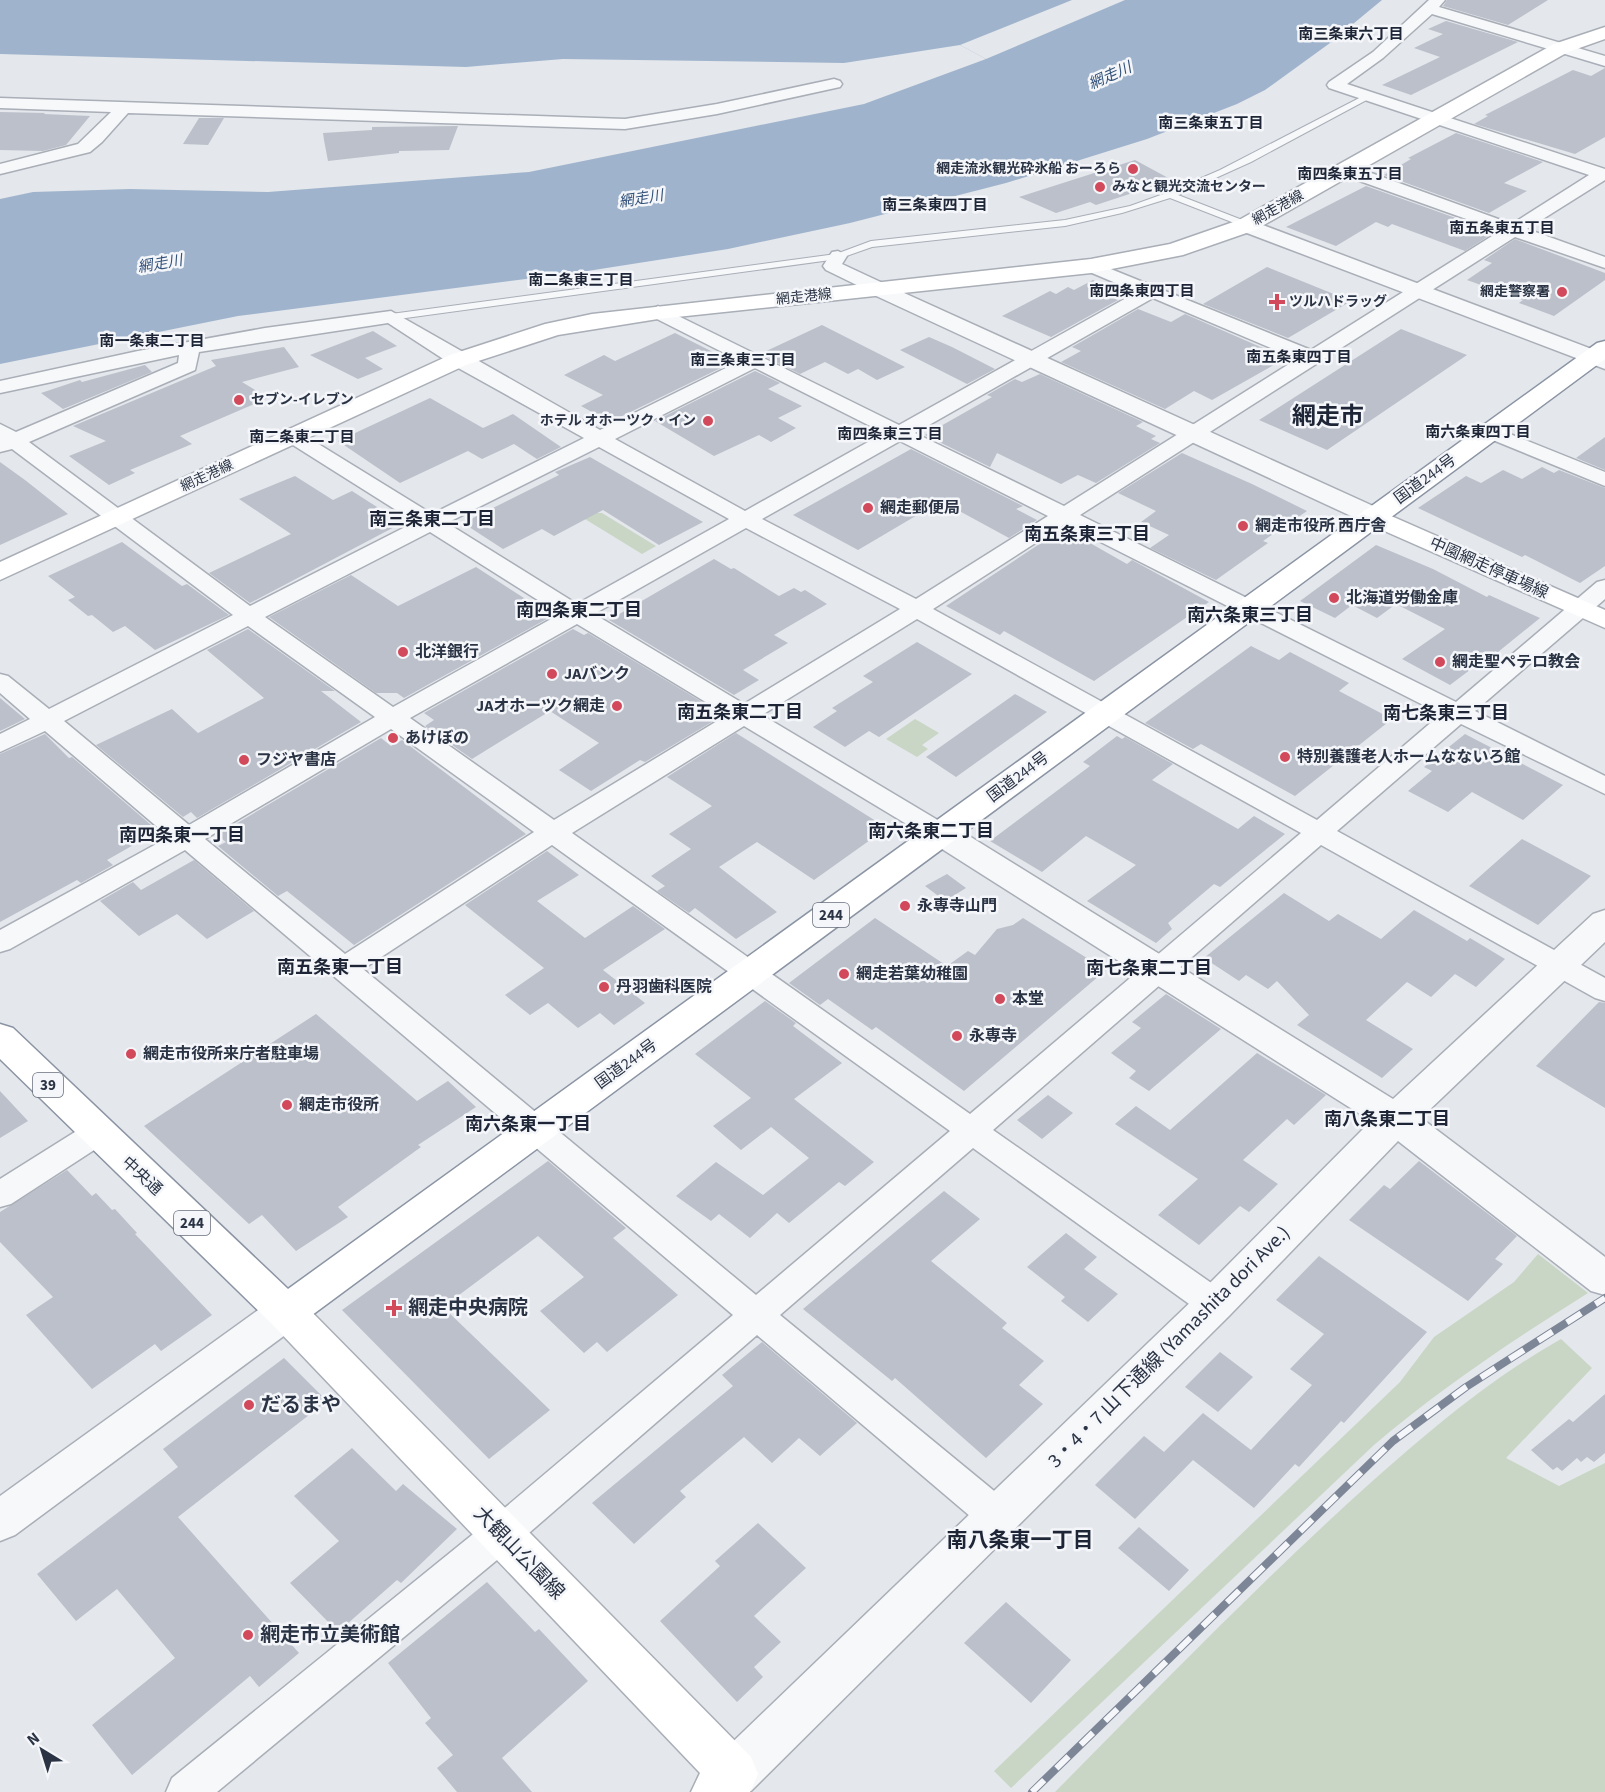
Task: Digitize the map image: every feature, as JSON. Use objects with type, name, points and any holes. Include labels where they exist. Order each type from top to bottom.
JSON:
[{"type":"main road","name":"網走港線","points":[[0,572],[459,360],[553,329],[658,312],[1091,266],[1175,250],[1247,225],[1561,48],[1605,33]]},
{"type":"main road","name":"国道244号","points":[[286,1312],[942,834],[1104,713],[1251,609],[1373,516],[1601,356]]},
{"type":"main road","name":"中園網走停車場線","points":[[1373,516],[1605,620]]},
{"type":"main road","name":"中央通","points":[[0,1037],[97,1133],[286,1312]]},
{"type":"main road","name":"大観山公園線","points":[[286,1312],[501,1534],[725,1783]]},
{"type":"street","points":[[1603,174],[1335,85],[1378,55],[1433,4],[1605,62]]},
{"type":"street","points":[[0,103],[123,109],[625,124],[717,109],[834,84]]},
{"type":"street","points":[[0,169],[84,148],[96,139],[123,109]]},
{"type":"street","points":[[1346,170],[1605,263]]},
{"type":"street","points":[[342,969],[555,831],[917,609],[1603,174]]},
{"type":"street","points":[[1247,225],[1417,291],[1601,356]]},
{"type":"street","points":[[838,256],[832,266],[1373,516]]},
{"type":"street","points":[[1091,266],[1312,358]]},
{"type":"street","points":[[0,942],[187,838],[392,718],[1152,291]]},
{"type":"street","points":[[658,312],[1605,786]]},
{"type":"street","points":[[0,387],[189,348],[391,317],[459,360],[598,438],[746,520],[917,609],[1605,992]]},
{"type":"street","points":[[5,439],[188,366],[189,348]]},
{"type":"street","points":[[0,744],[432,522],[755,361]]},
{"type":"street","points":[[1490,432],[1605,480]]},
{"type":"street","points":[[292,436],[577,614],[942,834],[1396,1119],[1605,1278]]},
{"type":"street","points":[[5,439],[249,616],[555,831],[1215,1304]]},
{"type":"street","points":[[186,1792],[501,1534],[1605,587]]},
{"type":"street","points":[[0,681],[997,1516]]},
{"type":"street","name":"3・4・7 山下通線 (Yamashita dori Ave.)","points":[[725,1783],[1215,1304],[1396,1119],[1560,967],[1605,922]]},
{"type":"street","points":[[0,1195],[97,1133]]},
{"type":"street","points":[[0,1521],[286,1312]]},
{"type":"lane","points":[[391,317],[678,280],[838,256],[871,244],[1065,224],[1171,195],[1254,157],[1370,96]]},
{"type":"lane","points":[[1171,195],[1247,225]]},
{"type":"green space","points":[[585,513],[602,513],[656,546],[642,554],[580,516]]},
{"type":"green space","points":[[915,719],[939,733],[922,745],[928,749],[917,757],[886,739]]},
{"type":"green space","points":[[1538,1254],[1588,1293],[1478,1365],[1374,1445],[1011,1788],[994,1771],[1400,1382],[1434,1337],[1514,1282]]},
{"type":"green space","points":[[1561,1339],[1592,1368],[1506,1458],[1559,1486],[1605,1463],[1605,1792],[1055,1792],[1235,1611],[1346,1505],[1476,1395],[1503,1375]]},
{"type":"water","name":"網走川","points":[[0,0],[1382,0],[1330,43],[1265,90],[1237,104],[1147,139],[1006,183],[850,223],[728,249],[581,272],[238,316],[0,364],[0,199],[33,192],[130,189],[268,192],[529,172],[864,104],[986,59],[960,45],[844,63],[563,59],[466,67],[0,54]]},
{"type":"pier","points":[[1072,0],[1125,0],[986,59],[960,45]]},
{"type":"building","points":[[1447,0],[1548,0],[1508,25],[1443,6]]},
{"type":"building","points":[[1446,21],[1518,42],[1411,95],[1382,85],[1440,57],[1414,48],[1443,34],[1428,29]]},
{"type":"building","points":[[1605,68],[1605,137],[1575,154],[1474,124],[1488,116],[1485,115],[1573,70],[1591,76]]},
{"type":"building","points":[[0,112],[90,116],[66,145],[43,151],[0,150]]},
{"type":"building","points":[[199,118],[224,118],[208,145],[183,144]]},
{"type":"building","points":[[458,126],[449,150],[399,151],[399,153],[328,161],[323,133],[372,130],[372,127]]},
{"type":"building","points":[[1456,133],[1543,162],[1504,183],[1527,191],[1489,213],[1384,175],[1411,159],[1408,158]]},
{"type":"building","name":"みなと観光交流センター","points":[[1135,160],[1172,180],[1096,205],[1090,202],[1056,213],[1019,197]]},
{"type":"building","points":[[1366,186],[1495,232],[1465,251],[1392,224],[1388,227],[1376,222],[1336,246],[1286,227]]},
{"type":"building","points":[[1515,239],[1605,273],[1605,280],[1554,316],[1519,303],[1523,300],[1467,280],[1492,263],[1484,260]]},
{"type":"building","name":"ツルハドラッグ","points":[[1267,267],[1351,301],[1288,338],[1203,304]]},
{"type":"building","points":[[1093,280],[1121,292],[1111,297],[1118,300],[1051,337],[1002,316],[1050,291],[1056,294],[1068,287],[1074,290]]},
{"type":"building","points":[[1138,309],[1171,322],[1185,314],[1286,358],[1212,400],[1194,391],[1165,409],[1061,362],[1081,351],[1072,347]]},
{"type":"building","points":[[822,325],[905,367],[877,380],[858,369],[848,374],[825,362],[800,374],[760,354]]},
{"type":"building","points":[[1401,329],[1467,355],[1327,450],[1259,420]]},
{"type":"building","points":[[373,331],[397,346],[365,358],[383,369],[358,379],[310,355]]},
{"type":"building","points":[[675,333],[733,362],[610,422],[581,406],[603,395],[564,375],[604,355],[615,361]]},
{"type":"building","points":[[929,337],[995,369],[967,384],[900,350]]},
{"type":"building","points":[[284,347],[299,367],[242,382],[268,398],[180,436],[192,444],[130,470],[135,473],[109,485],[69,456],[106,441],[73,426],[216,366],[211,360]]},
{"type":"building","points":[[145,365],[152,372],[63,409],[41,393],[80,380],[82,382]]},
{"type":"building","points":[[755,371],[780,383],[768,389],[802,406],[778,418],[796,428],[771,442],[759,435],[714,456],[655,421]]},
{"type":"building","points":[[1040,374],[1143,422],[1136,426],[1156,436],[1151,439],[1160,443],[1096,483],[1078,475],[1061,484],[997,453],[990,467],[925,435],[992,397],[987,395],[1015,379],[1022,382]]},
{"type":"building","points":[[430,398],[483,428],[513,414],[561,447],[537,459],[514,444],[482,459],[468,451],[400,483],[338,441]]},
{"type":"building","points":[[1605,437],[1605,470],[1576,458]]},
{"type":"building","name":"網走郵便局","points":[[911,449],[1023,506],[1016,509],[1037,520],[1009,538],[941,501],[858,550],[793,515]]},
{"type":"building","points":[[1182,453],[1307,511],[1263,541],[1268,543],[1216,580],[1150,548],[1169,535],[1141,522],[1156,511],[1118,493]]},
{"type":"building","points":[[590,457],[703,522],[659,545],[603,510],[554,536],[542,529],[503,549],[463,523],[559,475],[555,472]]},
{"type":"building","points":[[0,462],[25,480],[68,514],[0,545]]},
{"type":"building","points":[[1542,467],[1554,473],[1559,470],[1605,488],[1605,566],[1580,583],[1525,555],[1522,557],[1418,508],[1466,476],[1481,483],[1503,470],[1522,479]]},
{"type":"building","points":[[295,476],[333,500],[352,491],[402,523],[250,603],[209,573],[291,534],[239,499]]},
{"type":"building","points":[[1067,530],[1127,564],[1132,560],[1209,602],[1094,681],[1004,631],[1000,635],[946,606],[1059,531],[1062,533]]},
{"type":"building","points":[[122,542],[182,586],[187,584],[229,615],[155,650],[125,626],[113,632],[92,615],[88,616],[68,600],[75,597],[48,576]]},
{"type":"building","points":[[1376,545],[1433,569],[1487,597],[1489,595],[1540,618],[1498,652],[1495,651],[1450,685],[1402,659],[1445,629],[1396,604],[1377,618],[1352,605],[1335,618],[1300,601]]},
{"type":"building","points":[[714,559],[731,569],[734,568],[779,596],[794,588],[801,592],[805,590],[827,604],[774,635],[788,643],[743,670],[759,680],[734,695],[609,620]]},
{"type":"building","points":[[476,567],[552,616],[404,698],[397,693],[376,693],[269,617],[351,575],[398,606]]},
{"type":"building","points":[[248,629],[335,691],[321,691],[361,722],[197,818],[191,812],[183,817],[96,745],[172,709],[198,733],[264,698],[207,650]]},
{"type":"building","points":[[573,629],[584,635],[588,633],[712,708],[704,713],[715,720],[645,762],[640,760],[591,791],[559,770],[599,743],[550,711],[472,759],[425,726],[434,720],[424,713]]},
{"type":"building","points":[[917,642],[972,674],[879,737],[869,731],[845,747],[813,727],[837,711],[832,708],[873,682],[863,676]]},
{"type":"building","name":"特別養護老人ホームなないろ館","points":[[1251,646],[1279,660],[1290,652],[1349,683],[1339,691],[1392,719],[1295,796],[1201,744],[1193,749],[1145,723]]},
{"type":"building","points":[[1015,694],[1047,712],[956,777],[926,757]]},
{"type":"building","points":[[0,698],[25,719],[0,731]]},
{"type":"building","points":[[736,733],[887,828],[814,880],[757,842],[719,867],[777,912],[736,939],[695,908],[689,913],[657,891],[665,886],[651,876],[691,849],[669,834],[712,806],[667,777]]},
{"type":"building","points":[[45,734],[69,758],[72,757],[158,831],[107,860],[113,865],[81,883],[77,880],[0,922],[0,754]]},
{"type":"building","points":[[1465,734],[1563,785],[1523,820],[1472,792],[1448,812],[1408,791],[1432,771],[1424,767]]},
{"type":"building","points":[[1117,736],[1122,739],[1125,737],[1173,764],[1152,780],[1238,829],[1254,816],[1285,834],[1220,887],[1214,884],[1168,923],[1172,929],[1156,943],[1087,901],[1136,865],[1086,836],[1042,872],[990,841],[1090,766],[1083,762]]},
{"type":"building","points":[[381,738],[391,746],[402,740],[526,834],[354,945],[287,891],[278,896],[218,846],[226,842],[217,835]]},
{"type":"building","points":[[1522,839],[1591,876],[1538,925],[1469,886]]},
{"type":"building","points":[[547,851],[579,875],[537,901],[585,938],[633,906],[665,929],[603,970],[645,1003],[614,1025],[600,1013],[578,1028],[548,1003],[530,1015],[505,995],[544,968],[465,905]]},
{"type":"building","points":[[194,860],[254,911],[207,939],[177,914],[139,936],[100,901],[133,882],[141,890]]},
{"type":"building","points":[[947,874],[966,888],[945,901],[925,886]]},
{"type":"building","points":[[1284,893],[1329,921],[1338,914],[1381,939],[1414,910],[1467,941],[1470,938],[1505,959],[1476,987],[1455,974],[1431,997],[1407,982],[1366,1020],[1413,1049],[1382,1078],[1297,1025],[1309,1015],[1277,981],[1268,989],[1246,975],[1239,981],[1204,958]]},
{"type":"building","name":"永専寺","points":[[875,918],[947,966],[968,951],[975,955],[997,929],[1013,925],[1023,918],[1106,970],[964,1091],[876,1027],[872,1030],[828,999],[820,1005],[789,983]]},
{"type":"building","points":[[1166,994],[1221,1029],[1149,1091],[1129,1078],[1136,1071],[1111,1053],[1141,1028],[1132,1022]]},
{"type":"building","points":[[765,1001],[796,1023],[793,1026],[842,1063],[794,1099],[874,1162],[845,1186],[839,1182],[789,1223],[777,1213],[750,1238],[719,1214],[711,1221],[676,1196],[716,1162],[763,1195],[809,1158],[771,1127],[741,1150],[713,1126],[751,1098],[695,1054]]},
{"type":"building","points":[[1599,1002],[1605,1003],[1605,1108],[1536,1066]]},
{"type":"building","name":"網走市役所","points":[[316,1014],[417,1101],[448,1081],[476,1107],[418,1145],[421,1147],[338,1207],[348,1217],[296,1251],[262,1215],[249,1224],[144,1126]]},
{"type":"building","points":[[1257,1053],[1326,1095],[1294,1125],[1287,1119],[1243,1160],[1278,1184],[1249,1212],[1240,1206],[1199,1245],[1158,1215],[1198,1179],[1115,1124],[1136,1106],[1170,1130]]},
{"type":"building","points":[[0,1091],[28,1121],[0,1138]]},
{"type":"building","points":[[1048,1095],[1073,1113],[1042,1139],[1017,1120]]},
{"type":"building","name":"網走中央病院","points":[[548,1161],[626,1228],[613,1238],[678,1295],[607,1352],[597,1342],[584,1353],[540,1311],[584,1277],[538,1236],[443,1307],[550,1410],[489,1459],[342,1310]]},
{"type":"building","points":[[1419,1161],[1517,1236],[1495,1259],[1503,1264],[1468,1301],[1349,1220],[1384,1185],[1390,1189]]},
{"type":"building","points":[[67,1170],[92,1196],[96,1193],[112,1210],[115,1209],[137,1233],[135,1234],[212,1315],[161,1351],[155,1344],[92,1389],[26,1315],[53,1297],[0,1242],[0,1212]]},
{"type":"building","points":[[944,1191],[980,1219],[931,1261],[1007,1323],[1002,1328],[1044,1361],[1019,1385],[1043,1404],[986,1458],[895,1378],[892,1381],[803,1309]]},
{"type":"building","points":[[1066,1233],[1097,1257],[1084,1269],[1118,1294],[1088,1322],[1061,1301],[1065,1297],[1027,1267]]},
{"type":"building","points":[[1319,1256],[1427,1332],[1344,1423],[1341,1421],[1299,1467],[1295,1464],[1254,1508],[1193,1460],[1135,1519],[1095,1485],[1144,1436],[1164,1452],[1203,1413],[1251,1450],[1312,1385],[1290,1369],[1324,1334],[1276,1300]]},
{"type":"building","points":[[762,1342],[857,1423],[820,1456],[799,1438],[772,1463],[744,1437],[680,1491],[686,1497],[634,1544],[592,1503],[733,1386],[722,1375]]},
{"type":"building","points":[[1220,1352],[1253,1377],[1218,1412],[1185,1387]]},
{"type":"building","name":"網走市立美術館","points":[[284,1358],[327,1401],[178,1517],[299,1653],[259,1687],[250,1676],[132,1775],[92,1725],[175,1658],[117,1589],[76,1621],[37,1574],[178,1467],[163,1449]]},
{"type":"building","points":[[1605,1394],[1605,1453],[1594,1462],[1587,1457],[1581,1462],[1577,1458],[1562,1471],[1557,1467],[1553,1470],[1531,1450],[1569,1419],[1573,1422]]},
{"type":"building","points":[[352,1448],[396,1491],[403,1484],[457,1529],[401,1583],[397,1580],[338,1632],[290,1583],[339,1541],[294,1496]]},
{"type":"building","points":[[758,1523],[806,1568],[754,1616],[781,1642],[754,1667],[763,1677],[737,1702],[660,1621],[720,1566],[715,1561]]},
{"type":"building","points":[[1139,1527],[1189,1570],[1169,1591],[1118,1548]]},
{"type":"building","points":[[487,1582],[535,1632],[539,1629],[588,1681],[502,1758],[532,1792],[457,1792],[437,1768],[453,1755],[425,1723],[431,1718],[388,1663]]},
{"type":"building","points":[[1006,1602],[1071,1660],[1031,1703],[964,1643]]},
{"type":"railway","points":[[1032,1792],[1393,1441],[1466,1387],[1605,1298]]},
{"type":"place","name":"網走流氷観光砕氷船 おーろら","points":[[1133,169]]},
{"type":"place","name":"みなと観光交流センター","points":[[1100,187]]},
{"type":"place","name":"網走警察署","points":[[1562,292]]},
{"type":"place","name":"ツルハドラッグ","points":[[1277,302]]},
{"type":"place","name":"セブン-イレブン","points":[[239,400]]},
{"type":"place","name":"ホテル オホーツク・イン","points":[[708,421]]},
{"type":"place","name":"網走郵便局","points":[[868,508]]},
{"type":"place","name":"網走市役所 西庁舎","points":[[1243,526]]},
{"type":"place","name":"北海道労働金庫","points":[[1334,598]]},
{"type":"place","name":"北洋銀行","points":[[403,652]]},
{"type":"place","name":"網走聖ペテロ教会","points":[[1440,662]]},
{"type":"place","name":"JAバンク","points":[[552,674]]},
{"type":"place","name":"JAオホーツク網走","points":[[617,706]]},
{"type":"place","name":"あけぼの","points":[[393,738]]},
{"type":"place","name":"特別養護老人ホームなないろ館","points":[[1285,757]]},
{"type":"place","name":"フジヤ書店","points":[[244,760]]},
{"type":"place","name":"永専寺山門","points":[[905,906]]},
{"type":"place","name":"網走若葉幼稚園","points":[[844,974]]},
{"type":"place","name":"丹羽歯科医院","points":[[604,987]]},
{"type":"place","name":"本堂","points":[[1000,999]]},
{"type":"place","name":"永専寺","points":[[957,1036]]},
{"type":"place","name":"網走市役所来庁者駐車場","points":[[131,1054]]},
{"type":"place","name":"網走市役所","points":[[287,1105]]},
{"type":"place","name":"網走中央病院","points":[[394,1308]]},
{"type":"place","name":"だるまや","points":[[249,1405]]},
{"type":"place","name":"網走市立美術館","points":[[248,1635]]},
{"type":"district","name":"南三条東六丁目","points":[[1351,34]]},
{"type":"district","name":"南三条東五丁目","points":[[1211,123]]},
{"type":"district","name":"南四条東五丁目","points":[[1350,174]]},
{"type":"district","name":"南三条東四丁目","points":[[935,205]]},
{"type":"district","name":"南五条東五丁目","points":[[1502,228]]},
{"type":"district","name":"南二条東三丁目","points":[[581,280]]},
{"type":"district","name":"南四条東四丁目","points":[[1142,291]]},
{"type":"district","name":"南一条東二丁目","points":[[152,341]]},
{"type":"district","name":"南五条東四丁目","points":[[1299,357]]},
{"type":"district","name":"南三条東三丁目","points":[[743,360]]},
{"type":"district","name":"網走市","points":[[1328,416]]},
{"type":"district","name":"南六条東四丁目","points":[[1478,432]]},
{"type":"district","name":"南四条東三丁目","points":[[890,434]]},
{"type":"district","name":"南二条東二丁目","points":[[302,437]]},
{"type":"district","name":"南三条東二丁目","points":[[432,519]]},
{"type":"district","name":"南五条東三丁目","points":[[1087,534]]},
{"type":"district","name":"南四条東二丁目","points":[[579,610]]},
{"type":"district","name":"南六条東三丁目","points":[[1250,615]]},
{"type":"district","name":"南五条東二丁目","points":[[740,712]]},
{"type":"district","name":"南七条東三丁目","points":[[1446,713]]},
{"type":"district","name":"南六条東二丁目","points":[[931,831]]},
{"type":"district","name":"南四条東一丁目","points":[[182,835]]},
{"type":"district","name":"南五条東一丁目","points":[[340,967]]},
{"type":"district","name":"南七条東二丁目","points":[[1149,968]]},
{"type":"district","name":"南八条東二丁目","points":[[1387,1119]]},
{"type":"district","name":"南六条東一丁目","points":[[528,1124]]},
{"type":"district","name":"南八条東一丁目","points":[[1020,1540]]}]
